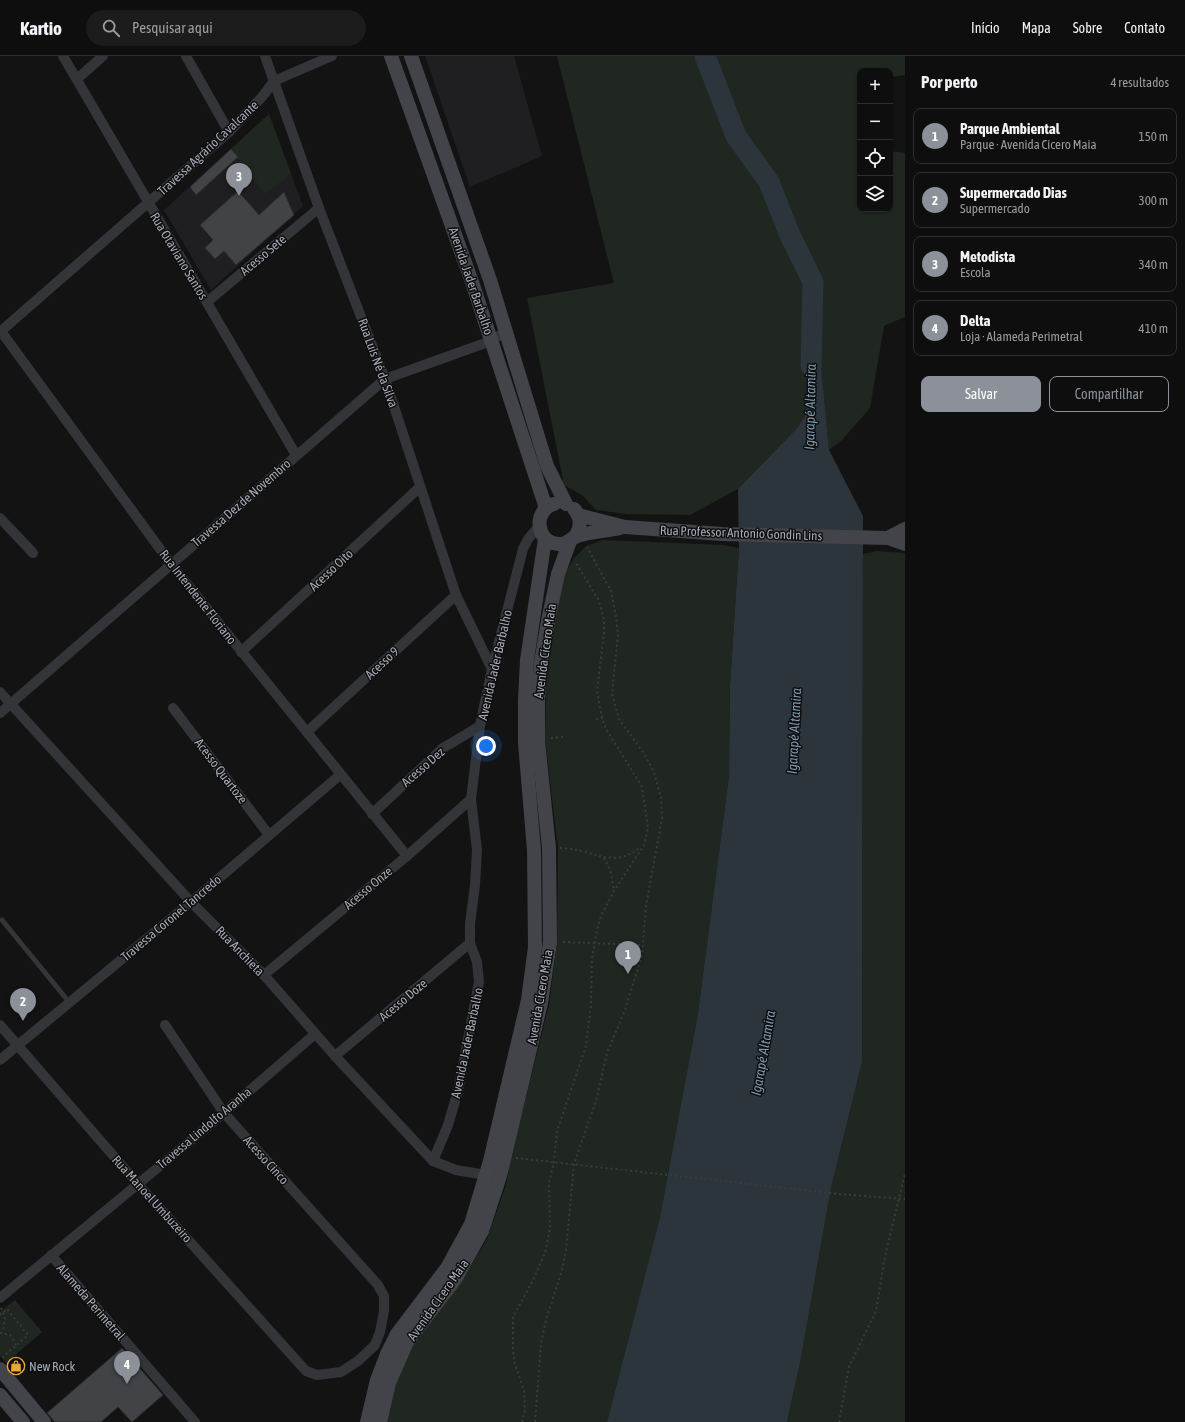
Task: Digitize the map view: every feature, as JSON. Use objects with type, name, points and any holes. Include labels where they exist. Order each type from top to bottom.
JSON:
[{"type":"main road","name":"Avenida Jader Barbalho","points":[[391,56],[472,282],[546,508]]},
{"type":"main road","name":"Avenida Jader Barbalho","points":[[411,56],[490,280],[547,466],[566,504]]},
{"type":"main road","points":[[577,542],[580,527],[578,515],[571,506],[566,504],[552,505],[546,508],[542,513],[542,532],[557,544],[577,542],[625,527]]},
{"type":"main road","name":"Rua Professor Antonio Gondin Lins","points":[[578,515],[625,527],[722,534],[884,538],[905,544]]},
{"type":"main road","points":[[884,538],[905,529]]},
{"type":"main road","name":"Avenida Cícero Maia","points":[[367,1422],[377,1380],[397,1334],[447,1268],[471,1224],[485,1176],[528,1000],[535,946],[534,850],[525,743],[525,700],[527,660],[542,532]]},
{"type":"main road","name":"Avenida Cícero Maia","points":[[380,1422],[389,1383],[396,1364],[407,1342],[456,1278],[482,1231],[500,1176],[541,1003],[550,942],[549,848],[538,741],[538,700],[541,662],[558,574],[577,542]]},
{"type":"main road","points":[[0,1369],[40,1417]]},
{"type":"main road","points":[[0,1395],[24,1422]]},
{"type":"street","name":"Rua Otaviano Santos","points":[[63,56],[148,204],[296,455]]},
{"type":"street","points":[[77,79],[103,56]]},
{"type":"street","points":[[186,56],[229,132]]},
{"type":"street","name":"Rua Luís Né da Silva","points":[[265,56],[319,208],[385,379],[456,595],[492,669]]},
{"type":"street","name":"Travessa Agrário Cavalcante","points":[[0,331],[148,204],[229,132],[262,97],[274,81],[332,56]]},
{"type":"street","name":"Acesso Sete","points":[[207,302],[319,208]]},
{"type":"street","name":"Rua Intendente Floriano","points":[[0,331],[170,564],[241,652],[308,731],[340,775],[407,856]]},
{"type":"street","name":"Travessa Dez de Novembro","points":[[0,713],[385,379],[491,341],[506,332]]},
{"type":"street","name":"Acesso Oito","points":[[241,652],[420,487]]},
{"type":"street","points":[[0,518],[33,553]]},
{"type":"street","name":"Avenida Jader Barbalho","points":[[433,1161],[448,1125],[458,1091],[475,1010],[479,982],[477,962],[470,943],[470,924],[475,885],[477,850],[471,799],[480,726],[492,669],[523,549],[528,539],[542,532]]},
{"type":"street","name":"Acesso 9","points":[[308,731],[456,595]]},
{"type":"street","name":"Rua Anchieta","points":[[0,692],[191,902],[264,975],[335,1056],[433,1161],[456,1170],[485,1176],[500,1176]]},
{"type":"street","name":"Acesso Quartoze","points":[[173,708],[269,835]]},
{"type":"street","name":"Acesso Dez","points":[[372,814],[443,748],[480,726]]},
{"type":"street","name":"Travessa Coronel Tancredo","points":[[0,1060],[191,902],[340,775]]},
{"type":"street","name":"Acesso Onze","points":[[264,975],[407,856],[471,799]]},
{"type":"street","name":"Acesso Doze","points":[[335,1056],[470,943]]},
{"type":"street","name":"Rua Manoel Umbuzeiro","points":[[0,1025],[138,1184],[306,1371],[317,1375],[341,1372],[358,1361],[375,1345]]},
{"type":"street","name":"Acesso Cinco","points":[[166,1025],[224,1113],[378,1285],[384,1296],[384,1311],[380,1332],[375,1345]]},
{"type":"street","name":"Travessa Lindolfo Aranha","points":[[0,1298],[224,1113],[316,1034]]},
{"type":"street","name":"Alameda Perimetral","points":[[51,1255],[195,1422]]},
{"type":"street","points":[[375,1345],[387,1354]]},
{"type":"street","points":[[24,1422],[40,1417]]},
{"type":"lane","points":[[2,920],[69,1002]]},
{"type":"path","points":[[535,1422],[541,1343],[564,1257],[574,1164],[596,1101],[607,1053],[634,983],[642,955],[646,906],[662,818],[661,798],[654,772],[643,752],[619,719],[612,694],[618,635],[611,591],[577,542]]},
{"type":"path","points":[[522,1422],[525,1410],[524,1390],[515,1365],[511,1324],[512,1316],[533,1280],[545,1253],[550,1228],[549,1183],[554,1162],[557,1131],[586,1046],[591,1005],[592,959],[601,916],[614,891],[644,846],[648,828],[642,787],[606,729],[602,718],[597,691],[604,633],[604,620],[599,601],[574,558]]},
{"type":"path","points":[[596,719],[602,718]]},
{"type":"path","points":[[549,848],[569,848],[604,858],[623,858],[644,846]]},
{"type":"path","points":[[604,858],[611,872],[614,891]]},
{"type":"path","points":[[550,942],[643,945]]},
{"type":"path","points":[[511,1157],[839,1194],[905,1198]]},
{"type":"path","points":[[839,1422],[849,1366],[876,1311],[892,1221],[905,1173]]},
{"type":"path","points":[[0,1308],[3,1312],[5,1323],[2,1333],[13,1338],[16,1345]]},
{"type":"path","points":[[0,1315],[7,1309],[28,1335],[3,1357],[0,1354]]},
{"type":"shaded area","points":[[425,56],[514,56],[542,156],[470,187]]},
{"type":"shaded area","points":[[557,56],[905,56],[905,75],[893,77],[893,68],[857,68],[857,212],[893,212],[893,151],[905,153],[905,317],[884,326],[870,408],[842,440],[829,450],[822,392],[807,367],[810,392],[808,410],[798,427],[738,489],[690,515],[626,514],[596,510],[583,496],[564,485],[527,298],[614,283]]},
{"type":"shaded area","points":[[269,114],[303,206],[211,290],[164,210]]},
{"type":"shaded area","points":[[269,114],[291,174],[265,194],[231,149]]},
{"type":"shaded area","points":[[603,540],[723,545],[739,548],[730,685],[729,776],[698,1013],[660,1217],[607,1422],[386,1422],[395,1385],[413,1345],[463,1280],[487,1239],[506,1185],[511,1157],[549,1005],[557,942],[558,848],[545,739],[547,664],[563,577],[574,558],[586,546]]},
{"type":"shaded area","points":[[877,551],[905,553],[905,1422],[787,1422],[801,1358],[831,1188],[862,1062],[863,554]]},
{"type":"shaded area","points":[[15,1300],[42,1332],[6,1363],[0,1355],[0,1312]]},
{"type":"water","points":[[812,337],[820,358],[829,450],[863,516],[862,1062],[831,1188],[801,1358],[787,1422],[607,1422],[660,1217],[698,1013],[729,776],[730,685],[739,548],[738,489],[798,427],[806,414],[810,392],[806,354]]},
{"type":"building","points":[[231,149],[238,157],[196,195],[190,187]]},
{"type":"building","points":[[238,191],[259,215],[284,192],[294,215],[236,265],[224,251],[215,259],[205,248],[213,240],[200,225]]},
{"type":"building","points":[[122,1348],[163,1395],[132,1422],[118,1407],[101,1422],[55,1422],[47,1413]]},
{"type":"waterway","name":"Igarapé Altamira","points":[[705,56],[736,136],[769,182],[789,233],[813,282],[811,366]]},
{"type":"place","name":"Metodista","points":[[239,196]]},
{"type":"place","name":"Parque Ambiental","points":[[628,974]]},
{"type":"place","name":"Supermercado Dias","points":[[23,1021]]},
{"type":"place","name":"New Rock","points":[[16,1366]]},
{"type":"place","name":"Delta","points":[[127,1384]]}]
